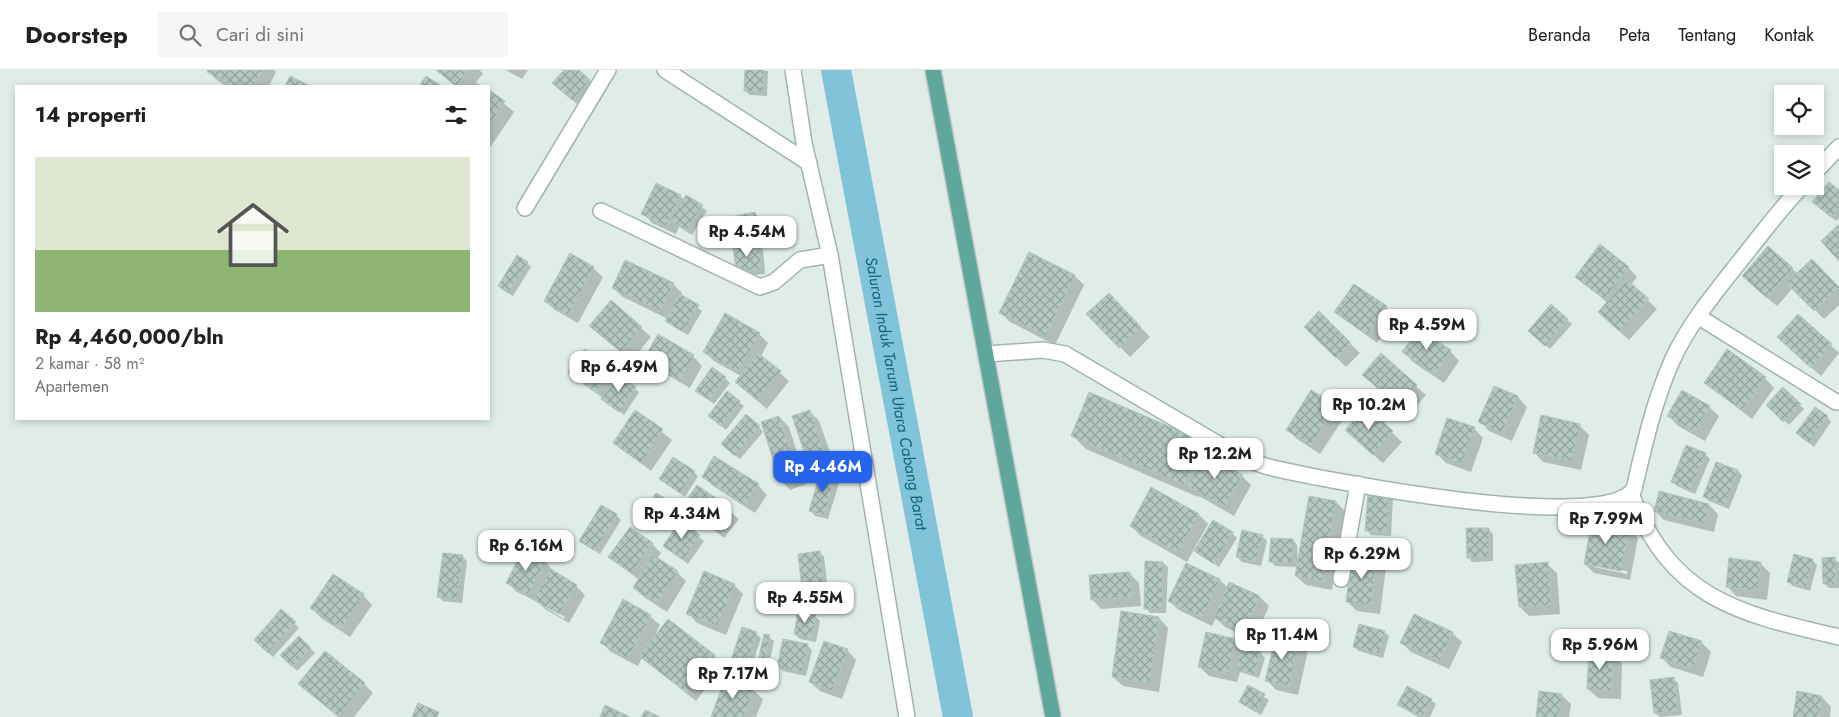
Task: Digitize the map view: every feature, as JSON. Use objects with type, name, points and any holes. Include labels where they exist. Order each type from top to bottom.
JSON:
[{"type":"main road","points":[[933,70],[966,259],[987,354],[1053,717]]},
{"type":"street","points":[[525,208],[608,70]]},
{"type":"street","points":[[665,70],[809,163]]},
{"type":"street","points":[[793,70],[809,163],[830,255],[907,717]]},
{"type":"street","points":[[1824,163],[1839,147]]},
{"type":"street","points":[[1793,195],[1782,207],[1699,317],[1672,361],[1655,408],[1631,493],[1640,518],[1654,544],[1670,564],[1699,588],[1725,603],[1761,619],[1839,637]]},
{"type":"street","points":[[601,211],[760,287],[774,282],[800,260],[830,255]]},
{"type":"street","points":[[1699,317],[1836,402]]},
{"type":"street","points":[[987,354],[1044,350],[1065,354],[1237,455],[1267,466],[1358,484],[1483,503],[1541,508],[1608,504],[1621,500],[1631,493]]},
{"type":"street","points":[[1341,578],[1358,484]]},
{"type":"building","points":[[208,70],[263,70],[255,85],[230,85],[207,72]]},
{"type":"building","points":[[436,70],[469,70],[455,85]]},
{"type":"building","points":[[564,70],[579,70],[590,80],[572,100],[552,83]]},
{"type":"building","points":[[745,70],[764,70],[763,92],[744,91]]},
{"type":"building","points":[[290,76],[308,85],[286,85]]},
{"type":"building","points":[[426,76],[440,85],[420,85]]},
{"type":"building","points":[[490,91],[505,101],[490,124]]},
{"type":"building","points":[[1829,182],[1839,190],[1839,207],[1831,217],[1812,202],[1818,195],[1824,195],[1824,188]]},
{"type":"building","points":[[656,183],[681,195],[666,226],[641,214]]},
{"type":"building","points":[[686,195],[703,205],[687,231],[670,220]]},
{"type":"building","points":[[755,212],[758,224],[720,233],[717,220]]},
{"type":"building","points":[[1839,224],[1839,261],[1821,241]]},
{"type":"building","points":[[759,244],[761,269],[736,272],[733,246]]},
{"type":"building","points":[[1600,244],[1629,267],[1604,299],[1575,277]]},
{"type":"building","points":[[1768,246],[1793,268],[1767,298],[1742,276]]},
{"type":"building","points":[[1029,252],[1075,275],[1046,336],[999,313]]},
{"type":"building","points":[[570,253],[594,267],[568,315],[544,301]]},
{"type":"building","points":[[517,255],[528,262],[508,293],[498,286]]},
{"type":"building","points":[[1812,259],[1839,287],[1814,311],[1786,283]]},
{"type":"building","points":[[625,260],[674,283],[660,311],[612,288]]},
{"type":"building","points":[[1627,280],[1649,299],[1619,331],[1598,312]]},
{"type":"building","points":[[1354,284],[1387,306],[1367,335],[1334,312]]},
{"type":"building","points":[[1109,293],[1141,327],[1119,348],[1086,314]]},
{"type":"building","points":[[680,294],[699,305],[683,332],[665,321]]},
{"type":"building","points":[[611,300],[642,327],[621,352],[589,326]]},
{"type":"building","points":[[1551,304],[1568,319],[1545,346],[1528,331]]},
{"type":"building","points":[[1319,311],[1351,343],[1336,358],[1304,327]]},
{"type":"building","points":[[725,313],[760,333],[738,372],[703,352]]},
{"type":"building","points":[[1798,314],[1832,344],[1811,368],[1777,337]]},
{"type":"building","points":[[1418,329],[1451,350],[1435,374],[1402,352]]},
{"type":"building","points":[[658,334],[694,355],[680,380],[644,359]]},
{"type":"building","points":[[585,349],[613,369],[596,393],[568,372]]},
{"type":"building","points":[[1727,349],[1766,377],[1742,410],[1704,383]]},
{"type":"building","points":[[758,353],[781,371],[757,400],[735,382]]},
{"type":"building","points":[[1381,353],[1417,385],[1399,406],[1362,375]]},
{"type":"building","points":[[712,367],[726,377],[709,400],[695,391]]},
{"type":"building","points":[[618,375],[636,387],[619,412],[601,399]]},
{"type":"building","points":[[1494,386],[1518,396],[1502,433],[1478,422]]},
{"type":"building","points":[[1783,387],[1801,404],[1783,422],[1766,405]]},
{"type":"building","points":[[1311,390],[1336,405],[1311,446],[1286,430]]},
{"type":"building","points":[[1682,390],[1710,406],[1695,432],[1667,416]]},
{"type":"building","points":[[727,391],[740,401],[721,426],[708,416]]},
{"type":"building","points":[[1089,392],[1203,441],[1185,485],[1071,436]]},
{"type":"building","points":[[1366,407],[1393,431],[1373,455],[1345,430]]},
{"type":"building","points":[[1815,407],[1828,416],[1809,443],[1796,433]]},
{"type":"building","points":[[635,410],[663,429],[641,463],[613,443]]},
{"type":"building","points":[[810,410],[826,457],[808,463],[792,416]]},
{"type":"building","points":[[746,414],[760,426],[735,456],[721,444]]},
{"type":"building","points":[[1541,415],[1580,424],[1572,461],[1533,453]]},
{"type":"building","points":[[779,416],[798,475],[780,481],[761,422]]},
{"type":"building","points":[[1447,418],[1475,427],[1462,464],[1435,454]]},
{"type":"building","points":[[1686,445],[1706,453],[1690,490],[1671,482]]},
{"type":"building","points":[[1206,454],[1243,475],[1224,507],[1187,486]]},
{"type":"building","points":[[714,456],[759,484],[745,505],[702,477]]},
{"type":"building","points":[[673,457],[695,471],[680,493],[659,479]]},
{"type":"building","points":[[1716,462],[1738,470],[1725,505],[1703,497]]},
{"type":"building","points":[[821,470],[836,474],[824,516],[809,511]]},
{"type":"building","points":[[697,485],[730,508],[715,530],[682,506]]},
{"type":"building","points":[[1151,487],[1199,514],[1178,553],[1130,526]]},
{"type":"building","points":[[1659,491],[1709,504],[1704,524],[1654,511]]},
{"type":"building","points":[[1368,492],[1389,493],[1387,532],[1365,531]]},
{"type":"building","points":[[656,493],[672,502],[658,527],[641,517]]},
{"type":"building","points":[[1309,496],[1336,501],[1322,581],[1295,576]]},
{"type":"building","points":[[601,505],[617,514],[595,551],[579,541]]},
{"type":"building","points":[[1213,520],[1233,532],[1214,564],[1194,551]]},
{"type":"building","points":[[1592,520],[1629,527],[1621,571],[1584,564]]},
{"type":"building","points":[[680,521],[700,535],[683,560],[663,546]]},
{"type":"building","points":[[630,527],[653,543],[631,573],[608,557]]},
{"type":"building","points":[[1466,528],[1489,528],[1489,557],[1467,558]]},
{"type":"building","points":[[1242,530],[1263,535],[1256,562],[1236,557]]},
{"type":"building","points":[[1271,538],[1293,539],[1292,563],[1269,562]]},
{"type":"building","points":[[524,548],[546,560],[528,595],[506,583]]},
{"type":"building","points":[[820,551],[825,587],[802,589],[798,554]]},
{"type":"building","points":[[443,553],[463,555],[457,600],[437,597]]},
{"type":"building","points":[[1352,554],[1377,557],[1371,605],[1346,602]]},
{"type":"building","points":[[1794,554],[1813,559],[1806,587],[1787,582]]},
{"type":"building","points":[[653,555],[678,571],[657,603],[633,588]]},
{"type":"building","points":[[1835,557],[1836,584],[1823,584],[1822,558]]},
{"type":"building","points":[[1729,558],[1761,562],[1758,591],[1726,587]]},
{"type":"building","points":[[1145,561],[1163,562],[1162,609],[1144,609]]},
{"type":"building","points":[[1548,562],[1551,605],[1519,607],[1515,565]]},
{"type":"building","points":[[1186,563],[1220,579],[1202,618],[1168,601]]},
{"type":"building","points":[[551,569],[577,585],[559,614],[534,600]]},
{"type":"building","points":[[704,571],[735,584],[717,626],[686,614]]},
{"type":"building","points":[[1130,572],[1132,597],[1091,600],[1089,575]]},
{"type":"building","points":[[333,574],[364,594],[341,629],[310,608]]},
{"type":"building","points":[[1229,582],[1260,596],[1245,632],[1214,618]]},
{"type":"building","points":[[623,599],[651,615],[628,658],[600,643]]},
{"type":"building","points":[[281,609],[296,622],[268,653],[254,640]]},
{"type":"building","points":[[798,611],[816,615],[812,638],[794,634]]},
{"type":"building","points":[[1121,611],[1159,617],[1150,683],[1112,677]]},
{"type":"building","points":[[1414,614],[1453,632],[1440,661],[1400,643]]},
{"type":"building","points":[[668,619],[715,655],[687,693],[639,656]]},
{"type":"building","points":[[1359,624],[1385,631],[1379,654],[1353,647]]},
{"type":"building","points":[[742,627],[757,632],[745,671],[729,666]]},
{"type":"building","points":[[1669,631],[1702,641],[1693,669],[1660,658]]},
{"type":"building","points":[[1206,632],[1236,639],[1228,674],[1198,667]]},
{"type":"building","points":[[764,634],[770,635],[761,675],[755,674]]},
{"type":"building","points":[[1276,635],[1299,641],[1289,686],[1265,681]]},
{"type":"building","points":[[299,636],[311,648],[292,667],[280,655]]},
{"type":"building","points":[[783,639],[808,644],[802,672],[777,667]]},
{"type":"building","points":[[824,641],[848,649],[832,691],[809,682]]},
{"type":"building","points":[[1243,647],[1261,652],[1254,675],[1236,669]]},
{"type":"building","points":[[325,651],[365,683],[338,716],[298,684]]},
{"type":"building","points":[[1589,652],[1613,653],[1611,691],[1587,689]]},
{"type":"building","points":[[1674,677],[1678,711],[1654,713],[1650,680]]},
{"type":"building","points":[[725,678],[754,688],[744,717],[711,717]]},
{"type":"building","points":[[1248,685],[1265,694],[1256,712],[1239,702]]},
{"type":"building","points":[[1407,686],[1432,699],[1423,717],[1397,705]]},
{"type":"building","points":[[1539,691],[1562,694],[1559,717],[1536,717]]},
{"type":"building","points":[[1797,691],[1822,696],[1819,717],[1793,717]]},
{"type":"building","points":[[418,703],[439,712],[437,717],[412,717]]},
{"type":"building","points":[[605,705],[630,717],[600,717]]},
{"type":"building","points":[[645,710],[660,717],[641,717]]},
{"type":"waterway","name":"Saluran Induk Tarum Utara Cabang Barat","points":[[836,70],[958,717]]}]
